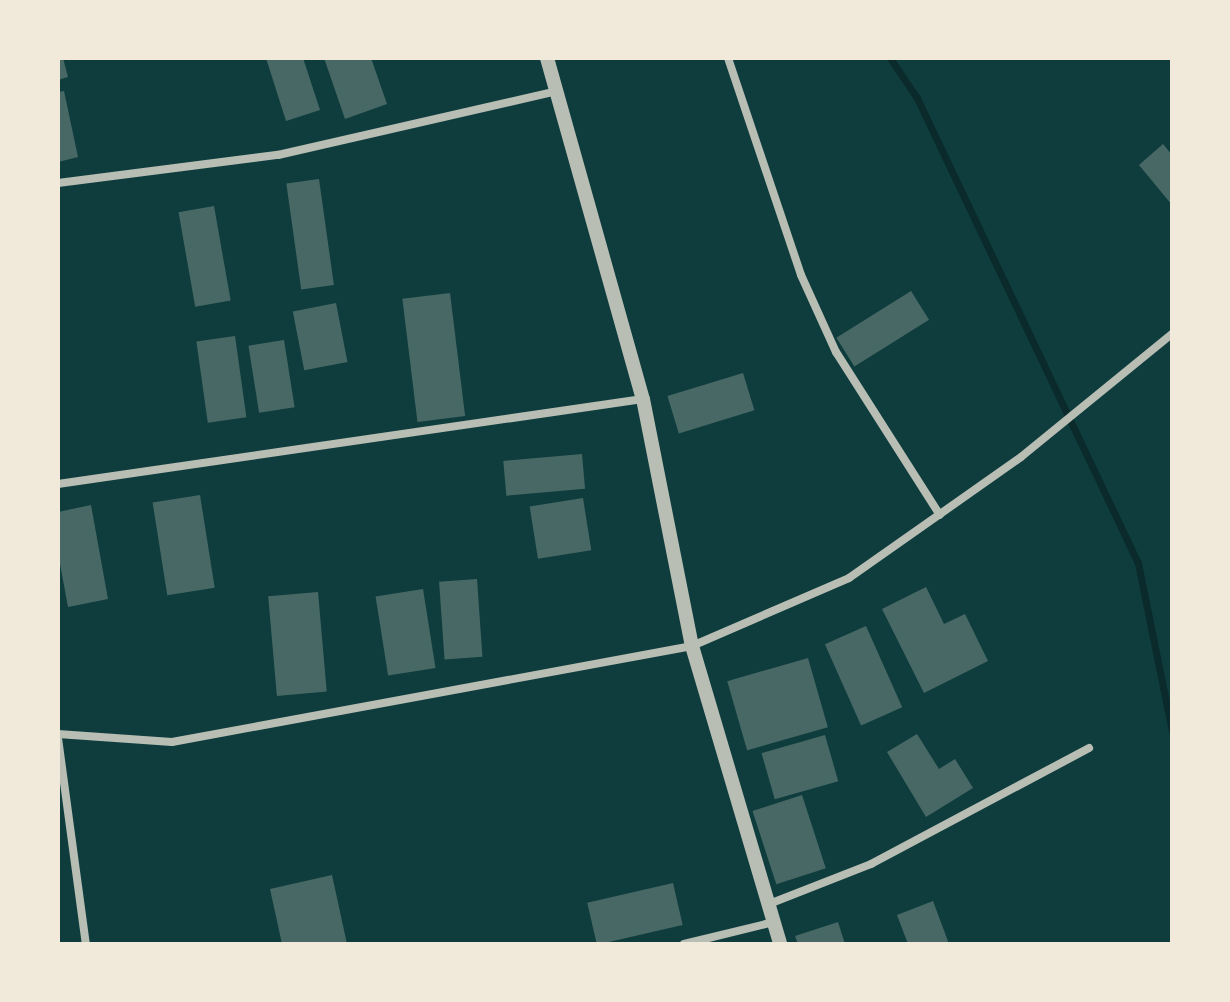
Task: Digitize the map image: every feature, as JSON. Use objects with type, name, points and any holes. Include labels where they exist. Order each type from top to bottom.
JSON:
[{"type":"street","points":[[547,58],[643,399],[692,646],[780,944]]},
{"type":"street","points":[[728,58],[801,275],[836,352],[940,515]]},
{"type":"street","points":[[58,183],[278,155],[557,91]]},
{"type":"street","points":[[86,944],[58,736],[172,742],[692,646],[849,578],[1021,457],[1172,334]]},
{"type":"street","points":[[58,484],[643,399]]},
{"type":"street","points":[[769,904],[871,864],[1089,748]]},
{"type":"street","points":[[684,944],[774,922]]},
{"type":"building","points":[[58,58],[63,58],[68,77],[58,80]]},
{"type":"building","points":[[266,58],[303,58],[320,110],[286,121]]},
{"type":"building","points":[[324,58],[371,58],[387,104],[345,119]]},
{"type":"building","points":[[64,91],[78,157],[58,162],[58,92]]},
{"type":"building","points":[[1163,144],[1172,155],[1172,205],[1139,165]]},
{"type":"building","points":[[319,179],[334,285],[301,290],[286,184]]},
{"type":"building","points":[[214,206],[231,301],[195,307],[179,212]]},
{"type":"building","points":[[911,291],[929,320],[854,366],[836,338]]},
{"type":"building","points":[[450,293],[465,416],[417,422],[402,299]]},
{"type":"building","points":[[336,303],[347,362],[304,370],[293,311]]},
{"type":"building","points":[[235,336],[246,417],[208,423],[196,341]]},
{"type":"building","points":[[284,340],[295,407],[259,413],[248,346]]},
{"type":"building","points":[[743,373],[754,410],[679,433],[667,396]]},
{"type":"building","points":[[582,454],[585,489],[506,496],[503,461]]},
{"type":"building","points":[[200,495],[215,588],[167,595],[153,503]]},
{"type":"building","points":[[583,498],[591,550],[538,559],[530,506]]},
{"type":"building","points":[[91,505],[108,599],[68,607],[58,553],[58,512]]},
{"type":"building","points":[[477,579],[482,657],[445,659],[439,582]]},
{"type":"building","points":[[926,587],[944,624],[965,614],[988,661],[924,693],[882,609]]},
{"type":"building","points":[[423,589],[436,668],[388,676],[376,597]]},
{"type":"building","points":[[318,592],[327,692],[277,696],[268,596]]},
{"type":"building","points":[[866,626],[902,707],[861,726],[825,644]]},
{"type":"building","points":[[808,658],[828,727],[747,750],[727,681]]},
{"type":"building","points":[[917,734],[939,769],[955,759],[973,788],[926,817],[887,752]]},
{"type":"building","points":[[825,735],[838,781],[775,799],[762,753]]},
{"type":"building","points":[[802,795],[826,868],[776,884],[753,811]]},
{"type":"building","points":[[332,875],[347,944],[282,944],[270,889]]},
{"type":"building","points":[[673,883],[683,925],[597,944],[587,903]]},
{"type":"building","points":[[933,901],[949,944],[908,944],[897,915]]},
{"type":"building","points":[[838,922],[845,944],[798,944],[795,936]]},
{"type":"waterway","points":[[890,58],[917,98],[1138,563],[1172,731]]}]
